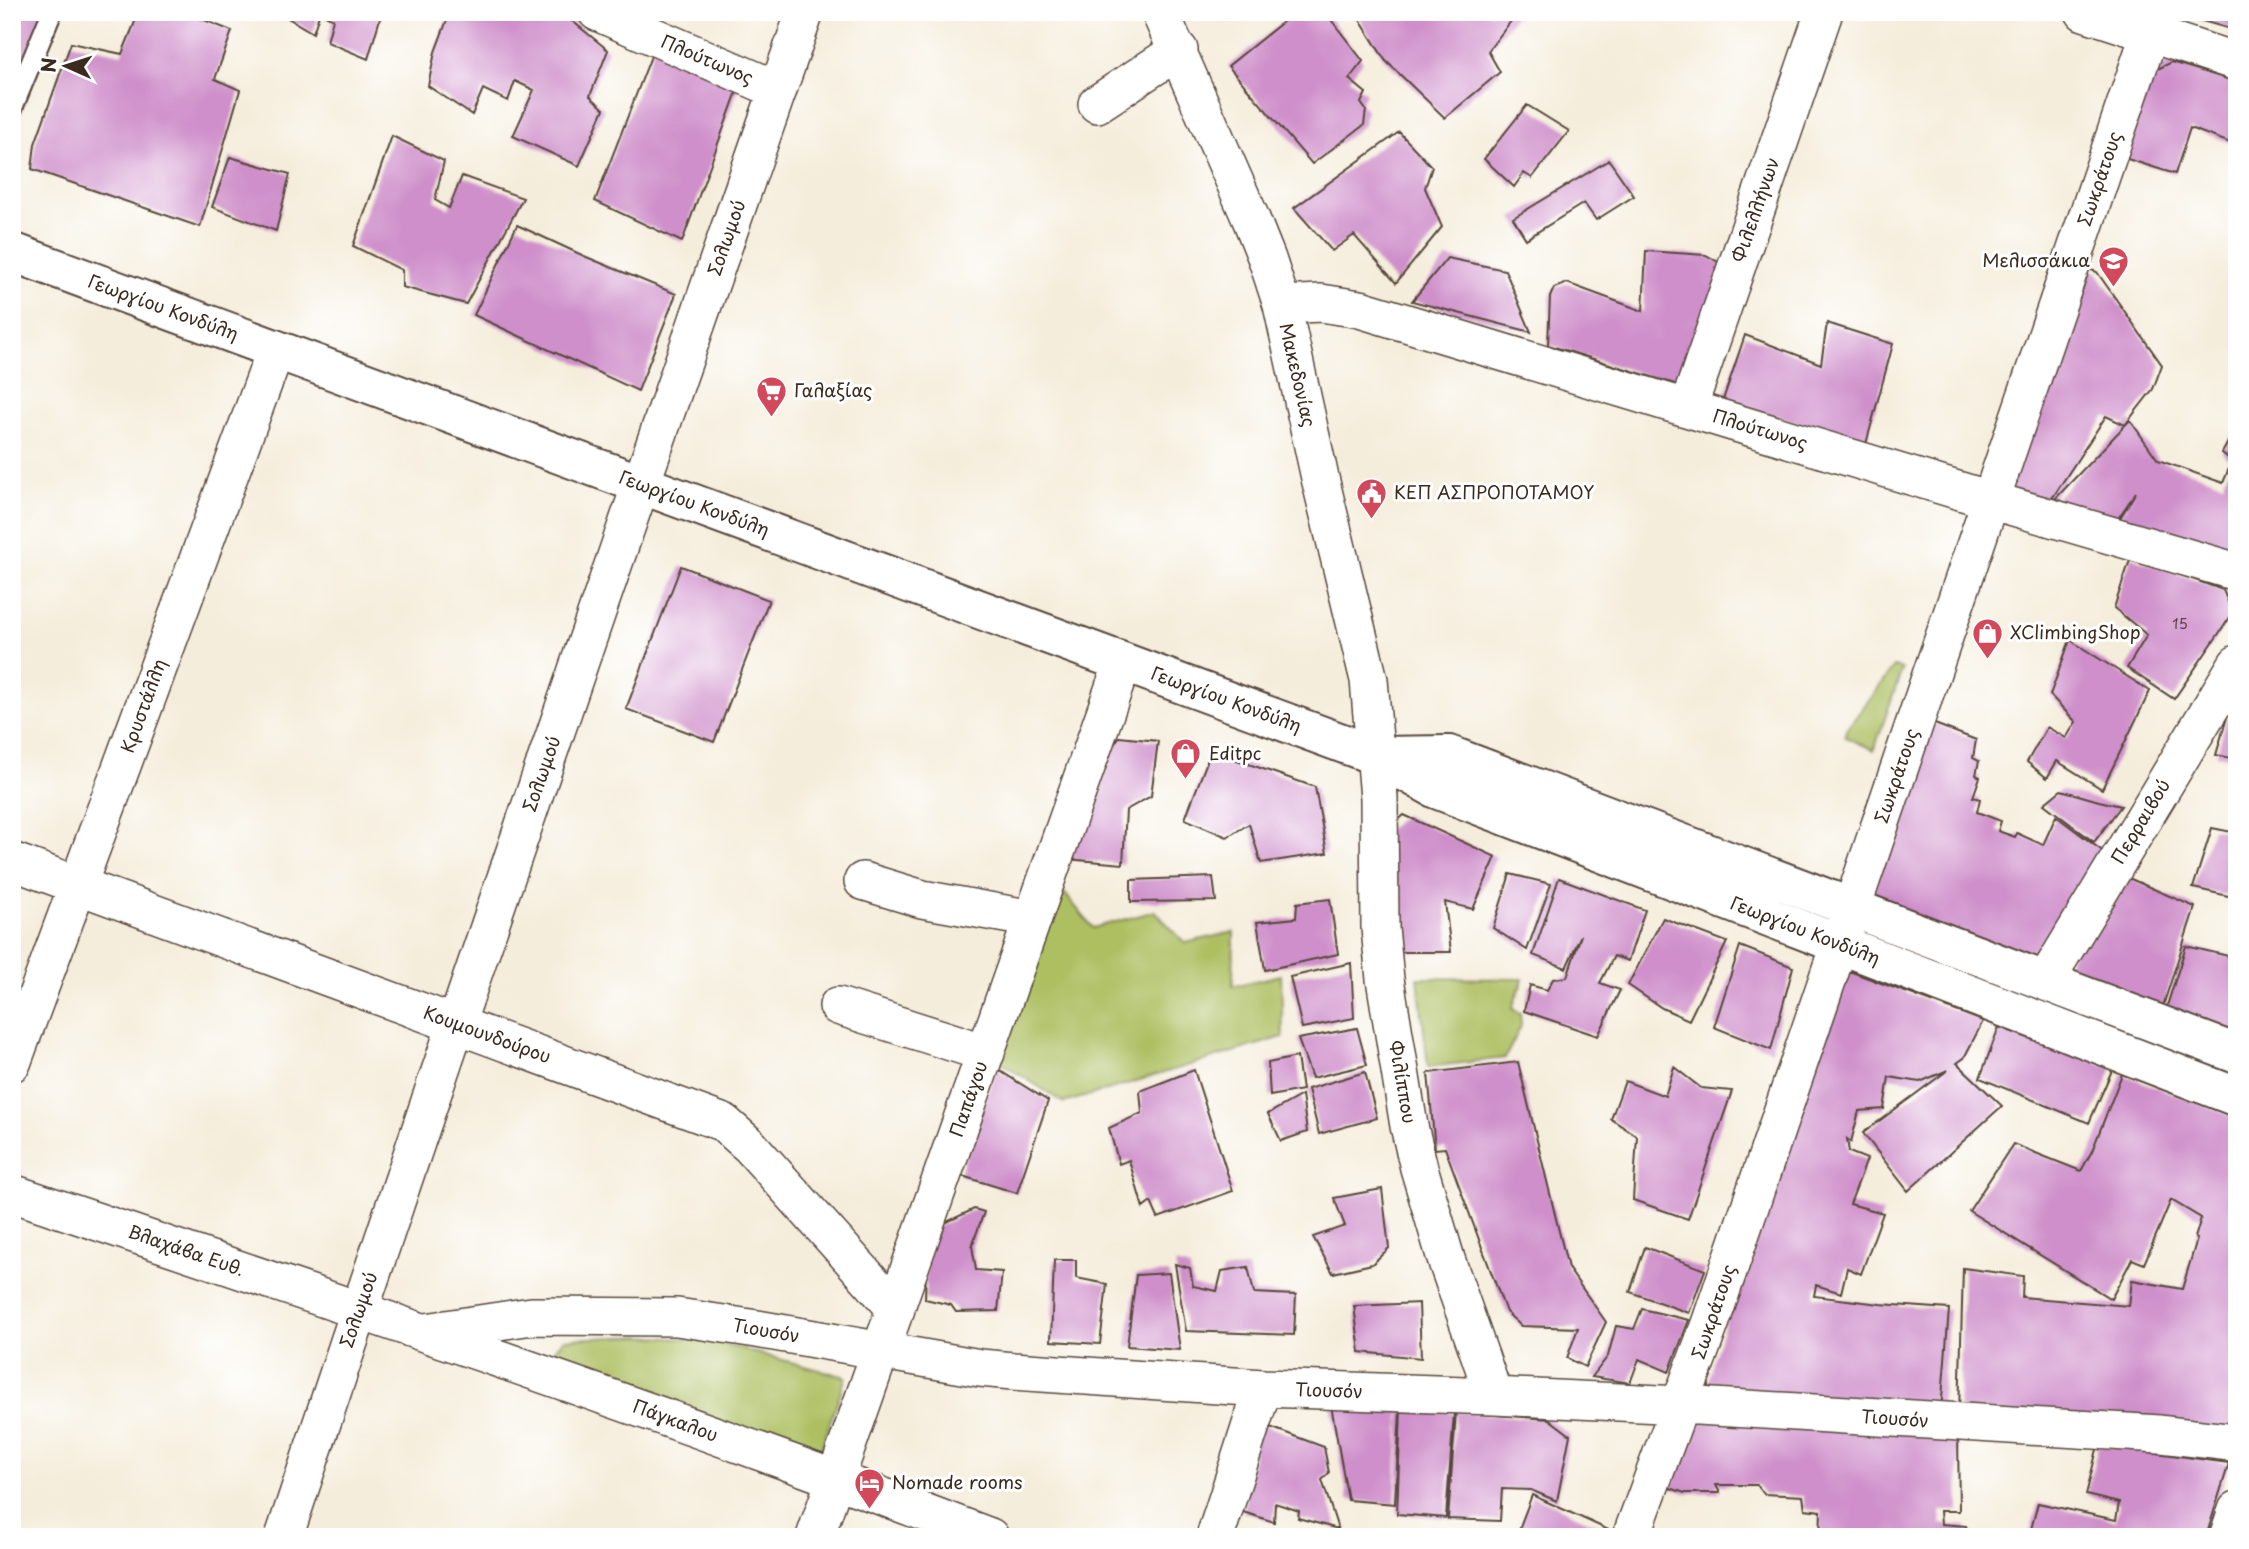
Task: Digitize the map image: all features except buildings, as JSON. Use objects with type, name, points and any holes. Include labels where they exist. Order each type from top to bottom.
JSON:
[{"type":"main road","name":"Γεωργίου Κονδύλη","points":[[12,252],[1377,756],[1436,789],[2237,1097]]},
{"type":"main road","name":"Γεωργίου Κονδύλη","points":[[1377,756],[1449,755],[2237,1054]]},
{"type":"street","name":"Πλούτωνος","points":[[597,12],[778,90]]},
{"type":"street","name":"Σολωμού","points":[[284,1537],[640,484],[805,12]]},
{"type":"street","name":"Φιλελλήνων","points":[[1688,408],[1824,12]]},
{"type":"street","points":[[2084,12],[2153,23],[2237,62]]},
{"type":"street","name":"Σωκράτους","points":[[1631,1537],[1710,1324],[2153,23]]},
{"type":"street","points":[[1097,104],[1172,24]]},
{"type":"street","name":"Μακεδονίας","points":[[1172,24],[1267,258],[1282,305],[1369,680],[1377,756]]},
{"type":"street","name":"Πλούτωνος","points":[[1282,305],[1321,303],[1360,309],[2237,572]]},
{"type":"street","name":"Κρυστάλλη","points":[[12,1063],[276,349]]},
{"type":"street","name":"Παπάγου","points":[[815,1537],[1124,662]]},
{"type":"street","name":"Περραιβού","points":[[2046,980],[2237,664]]},
{"type":"street","name":"Φιλίππου","points":[[1377,756],[1380,928],[1385,979],[1409,1126],[1428,1202],[1494,1396]]},
{"type":"street","name":"Κουμουνδούρου","points":[[12,861],[724,1124],[750,1146],[895,1309]]},
{"type":"street","points":[[863,881],[922,899],[1033,919]]},
{"type":"street","points":[[838,1006],[986,1053]]},
{"type":"street","name":"Βλαχάβα Ευθ.","points":[[12,1192],[359,1309]]},
{"type":"street","name":"Πάγκαλου","points":[[359,1309],[836,1478],[990,1537]]},
{"type":"street","name":"Τιουσόν","points":[[426,1332],[531,1316],[677,1317],[980,1368],[1263,1388],[1681,1405],[2160,1434],[2237,1443]]},
{"type":"street","points":[[1215,1537],[1263,1388]]},
{"type":"street","points":[[2228,1537],[2237,1510]]},
{"type":"lane","points":[[12,109],[51,12]]},
{"type":"green space","points":[[1894,667],[1902,669],[1874,750],[1845,737],[1846,730]]},
{"type":"green space","points":[[1061,889],[1093,928],[1155,911],[1185,943],[1234,932],[1233,986],[1281,975],[1283,1037],[1064,1103],[994,1058]]},
{"type":"green space","points":[[1418,978],[1523,979],[1512,1009],[1520,1013],[1521,1026],[1505,1058],[1428,1067]]},
{"type":"green space","points":[[642,1336],[723,1344],[846,1377],[817,1459],[555,1363],[556,1348],[564,1339]]},
{"type":"place","name":"Μελισσάκια","points":[[2113,288]]},
{"type":"place","name":"Γαλαξίας","points":[[771,418]]},
{"type":"place","name":"ΚΕΠ ΑΣΠΡΟΠΟΤΑΜΟΥ","points":[[1371,520]]},
{"type":"place","name":"XClimbingShop","points":[[1987,660]]},
{"type":"place","name":"Editpc","points":[[1186,781]]},
{"type":"place","name":"Nomade rooms","points":[[869,1510]]}]
